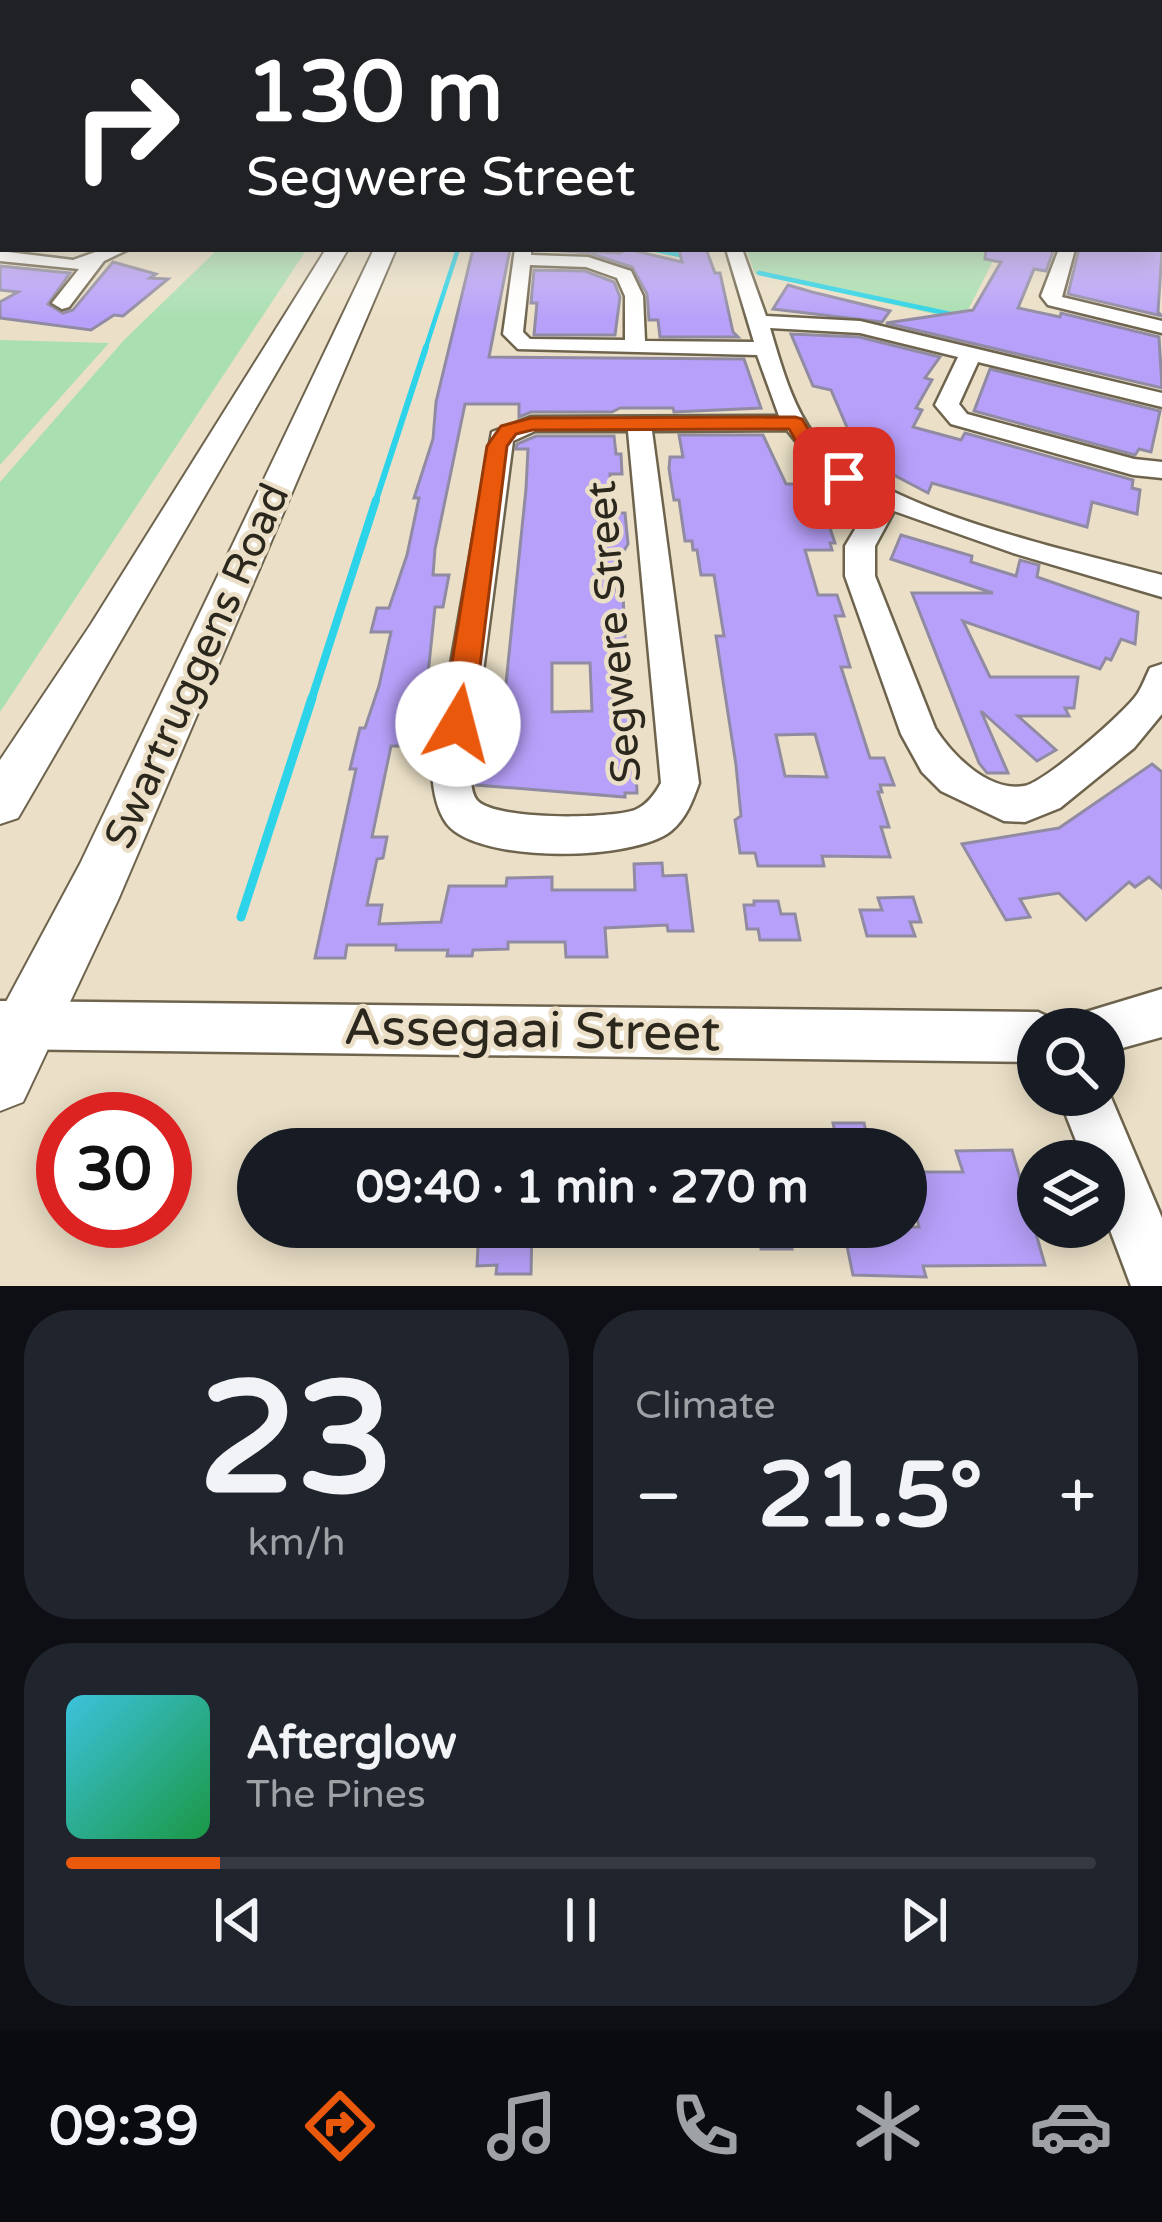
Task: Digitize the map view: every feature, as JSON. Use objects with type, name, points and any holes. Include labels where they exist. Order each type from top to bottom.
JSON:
[{"type":"main road","name":"Swartruggens Road","points":[[0,802],[106,635],[335,252]]},
{"type":"main road","name":"Swartruggens Road","points":[[8,1043],[99,882],[384,252]]},
{"type":"street","points":[[0,256],[57,264],[95,261],[114,252]]},
{"type":"street","points":[[735,252],[795,423],[812,452],[827,466],[886,500],[1162,586]]},
{"type":"street","points":[[1066,252],[1050,296],[1055,302],[1162,327]]},
{"type":"street","points":[[634,347],[634,296],[625,275],[588,262],[522,255],[513,329],[518,340],[547,349],[769,349]]},
{"type":"street","points":[[62,303],[95,261]]},
{"type":"street","points":[[761,322],[846,325],[1162,400]]},
{"type":"street","points":[[971,353],[947,405],[959,419],[1133,467],[1162,470]]},
{"type":"street","name":"Segwere Street","points":[[638,424],[680,783],[673,802],[659,818],[623,833],[485,829],[465,816],[453,795],[451,771],[497,446],[508,430],[531,424],[795,423]]},
{"type":"street","points":[[886,500],[860,546],[860,576],[919,734],[935,761],[955,779],[1004,803],[1025,804],[1046,796],[1121,737],[1153,701],[1162,677]]},
{"type":"street","points":[[1125,1023],[1162,1013]]},
{"type":"street","name":"Assegaai Street","points":[[8,1043],[1017,1037]]},
{"type":"street","points":[[1093,1116],[1162,1286]]},
{"type":"green space","points":[[215,252],[305,252],[0,712],[0,482],[124,340]]},
{"type":"green space","points":[[747,252],[997,252],[966,314],[1162,356],[1162,365],[755,274]]},
{"type":"green space","points":[[0,340],[109,343],[0,465]]},
{"type":"building","points":[[472,252],[509,252],[489,357],[744,359],[761,408],[674,412],[673,408],[620,408],[612,412],[531,412],[519,417],[519,404],[465,404],[435,549],[433,575],[449,575],[443,607],[435,607],[423,722],[409,723],[405,746],[391,746],[372,837],[387,837],[367,905],[382,905],[379,924],[441,922],[449,886],[506,886],[507,878],[552,877],[552,890],[635,890],[634,864],[662,863],[663,876],[686,875],[693,931],[668,931],[667,925],[605,928],[607,957],[566,957],[565,942],[508,942],[508,949],[473,950],[472,956],[447,956],[448,950],[396,950],[396,945],[347,945],[345,958],[315,958],[356,769],[350,769],[360,728],[365,728],[379,686],[391,632],[371,632],[377,608],[389,608],[407,555],[419,498],[414,498],[433,439],[436,402]]},
{"type":"building","points":[[576,252],[640,252],[682,262],[680,252],[707,252],[715,273],[720,273],[738,337],[660,337],[658,320],[649,320],[647,294],[632,267]]},
{"type":"building","points":[[986,252],[1053,252],[1046,271],[1034,269],[1018,308],[1060,317],[1061,313],[1159,337],[1162,388],[886,323],[973,310],[1001,262],[985,259]]},
{"type":"building","points":[[1078,252],[1162,252],[1158,312],[1162,316],[1068,294]]},
{"type":"building","points":[[113,262],[156,274],[150,278],[168,279],[123,316],[114,315],[91,330],[0,318],[0,302],[18,292],[0,290],[0,266],[70,273],[48,304],[63,313],[73,310]]},
{"type":"building","points":[[534,270],[585,271],[614,282],[620,297],[615,335],[534,335]]},
{"type":"building","points":[[788,285],[890,311],[882,322],[773,309]]},
{"type":"building","points":[[791,334],[859,337],[940,357],[925,378],[932,380],[916,408],[922,410],[913,427],[961,440],[965,433],[1133,480],[1132,488],[1140,490],[1137,514],[1092,502],[1087,527],[932,483],[928,493],[888,472],[880,475],[818,431],[849,432],[831,390],[813,386]]},
{"type":"building","points":[[990,369],[1160,411],[1151,452],[1139,449],[1135,455],[974,411]]},
{"type":"building","points":[[679,435],[763,435],[786,484],[815,484],[835,543],[830,543],[832,550],[805,550],[818,595],[837,595],[844,616],[835,616],[850,667],[841,667],[870,758],[884,758],[894,785],[880,785],[882,792],[878,792],[889,827],[881,827],[890,857],[822,856],[824,866],[758,866],[755,853],[740,853],[735,820],[741,816],[716,636],[724,636],[714,575],[701,575],[697,550],[692,541],[685,541],[669,469],[670,457],[683,457]],"holes":[[[815,734],[827,777],[785,776],[776,735]]]},
{"type":"building","points":[[536,436],[614,436],[616,454],[621,454],[622,474],[610,474],[613,513],[625,513],[628,544],[622,554],[615,554],[617,595],[623,595],[631,765],[636,765],[637,793],[625,793],[625,797],[476,785],[476,761],[498,761],[526,489],[528,449],[516,449],[517,444]],"holes":[[[552,663],[590,663],[592,711],[552,712]]]},
{"type":"building","points":[[901,535],[972,556],[971,562],[1016,576],[1020,560],[1039,565],[1037,577],[1138,612],[1135,644],[1121,639],[1111,660],[1106,658],[1100,669],[963,621],[990,677],[1078,677],[1074,708],[1065,708],[1069,716],[1018,716],[1056,750],[1037,761],[981,711],[1008,773],[987,773],[979,763],[912,593],[993,593],[891,559]]},
{"type":"building","points":[[1152,764],[1162,772],[1162,888],[1149,877],[1135,887],[1129,882],[1086,920],[1059,893],[1020,899],[1030,917],[1006,920],[962,844],[1059,828]]},
{"type":"building","points":[[913,897],[921,922],[910,922],[915,936],[867,936],[860,910],[882,910],[878,898]]},
{"type":"building","points":[[754,901],[778,901],[781,914],[795,914],[800,940],[760,940],[758,929],[747,929],[744,905],[754,905]]},
{"type":"building","points":[[833,1123],[864,1123],[865,1128],[834,1128]]},
{"type":"building","points":[[1012,1150],[1017,1167],[1017,1248],[1040,1248],[1045,1265],[923,1266],[926,1277],[853,1275],[847,1248],[927,1248],[927,1172],[963,1172],[956,1151]]},
{"type":"building","points":[[478,1248],[532,1248],[531,1274],[496,1274],[497,1265],[477,1266]]},
{"type":"waterway","points":[[425,350],[457,252]]},
{"type":"waterway","points":[[665,252],[689,257]]},
{"type":"waterway","points":[[759,273],[955,315]]},
{"type":"waterway","points":[[375,503],[426,347]]},
{"type":"waterway","points":[[311,701],[376,500]]},
{"type":"waterway","points":[[241,917],[312,698]]},
{"type":"route","points":[[458,724],[497,446],[508,430],[531,424],[795,423],[812,452],[844,478]]}]
